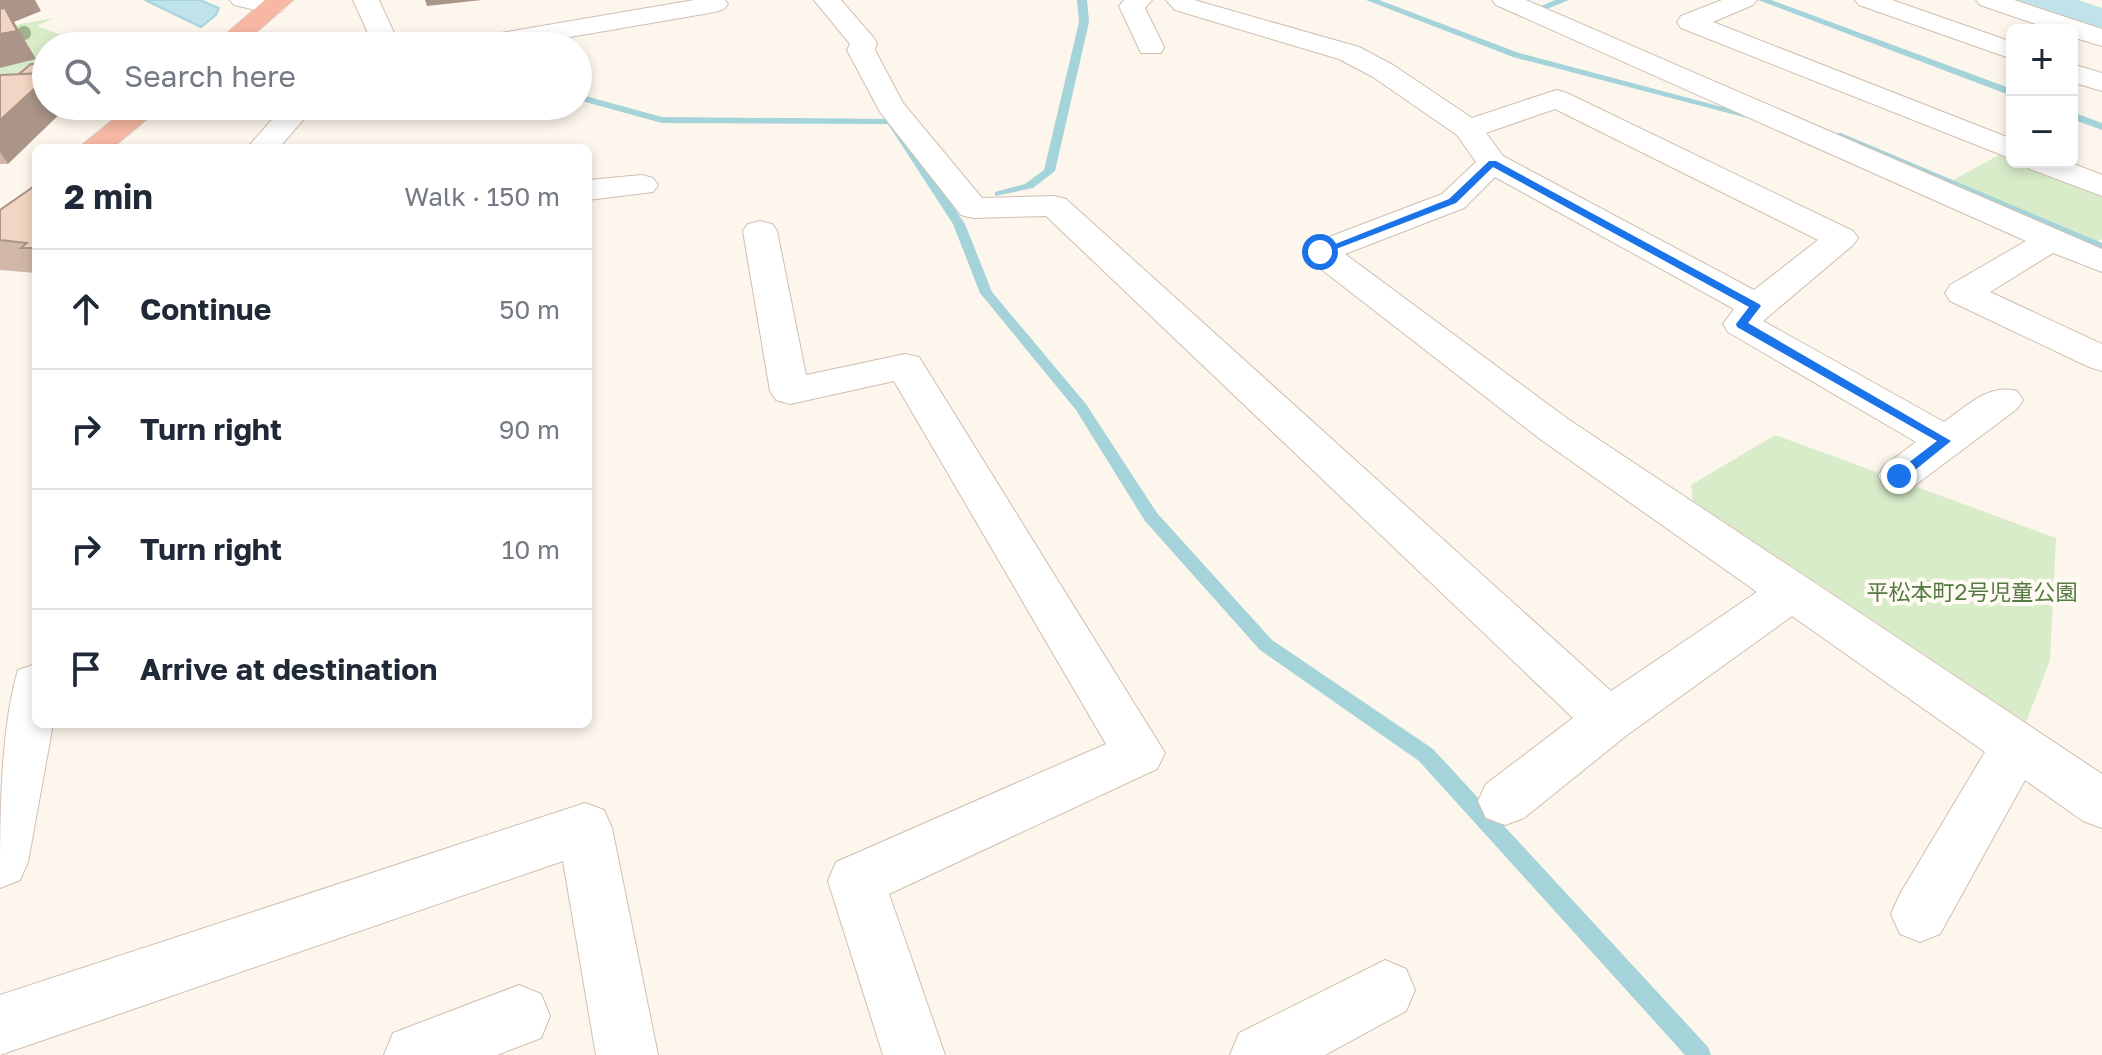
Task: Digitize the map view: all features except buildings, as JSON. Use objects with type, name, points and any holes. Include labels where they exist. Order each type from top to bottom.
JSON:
[{"type":"highway","points":[[242,32],[276,3]]},
{"type":"highway","points":[[98,144],[130,120]]},
{"type":"street","points":[[243,0],[276,3]]},
{"type":"street","points":[[366,0],[381,32]]},
{"type":"street","points":[[827,0],[864,43],[861,50],[890,106],[973,208],[1054,206],[1609,720]]},
{"type":"street","points":[[1139,0],[1132,6],[1151,47]]},
{"type":"street","points":[[1179,0],[1184,5],[1349,53],[1383,71],[1468,129],[1492,163],[1756,306]]},
{"type":"street","points":[[1505,0],[2102,262]]},
{"type":"street","points":[[1744,0],[1690,22],[2006,148]]},
{"type":"street","points":[[1868,0],[2006,49]]},
{"type":"street","points":[[1989,0],[2102,38]]},
{"type":"street","points":[[553,32],[715,4]]},
{"type":"street","points":[[2078,74],[2102,83]]},
{"type":"street","points":[[1468,129],[1557,99],[1841,238],[1756,306],[1741,324],[1945,441]]},
{"type":"street","points":[[266,144],[287,120]]},
{"type":"street","points":[[1492,163],[1453,201],[1320,252],[1554,429],[2102,804]]},
{"type":"street","points":[[2056,168],[2102,186]]},
{"type":"street","points":[[592,190],[642,185]]},
{"type":"street","points":[[760,231],[790,391],[905,366],[1139,753],[856,881],[914,1055]]},
{"type":"street","points":[[2051,240],[1963,293],[2102,359]]},
{"type":"street","points":[[1899,476],[2003,400]]},
{"type":"street","points":[[1505,801],[1609,720],[1791,592]]},
{"type":"street","points":[[0,862],[33,728]]},
{"type":"street","points":[[1920,914],[2017,746]]},
{"type":"street","points":[[0,1026],[585,828],[627,1055]]},
{"type":"street","points":[[1261,1055],[1385,990]]},
{"type":"street","points":[[415,1055],[519,1016]]},
{"type":"green space","points":[[53,18],[37,26],[53,32],[32,32],[32,56],[0,28]]},
{"type":"green space","points":[[32,60],[32,83],[0,100],[0,68]]},
{"type":"green space","points":[[2003,153],[2006,154],[2006,168],[2040,168],[2102,193],[2102,239],[2097,242],[1953,180]]},
{"type":"green space","name":"平松本町2号児童公園","points":[[1775,435],[2056,538],[2050,660],[2026,722],[1693,501],[1691,485]]},
{"type":"water","points":[[145,0],[200,0],[219,8],[216,15],[201,27]]},
{"type":"waterway","points":[[999,194],[1029,186],[1049,171],[1084,22],[1082,0]]},
{"type":"waterway","points":[[1371,0],[1516,55],[1755,117]]},
{"type":"waterway","points":[[1554,15],[1539,9],[1564,0]]},
{"type":"waterway","points":[[1763,0],[2006,91]]},
{"type":"waterway","points":[[2023,0],[2102,26]]},
{"type":"waterway","points":[[592,101],[662,120],[891,121],[959,224],[986,293],[1081,407],[1151,517],[1266,645],[1426,755],[1700,1055]]},
{"type":"waterway","points":[[2078,117],[2102,127]]},
{"type":"waterway","points":[[1837,135],[2102,247]]},
{"type":"route","points":[[1320,252],[1453,201],[1492,163],[1756,306],[1741,324],[1945,441],[1899,476]]}]
